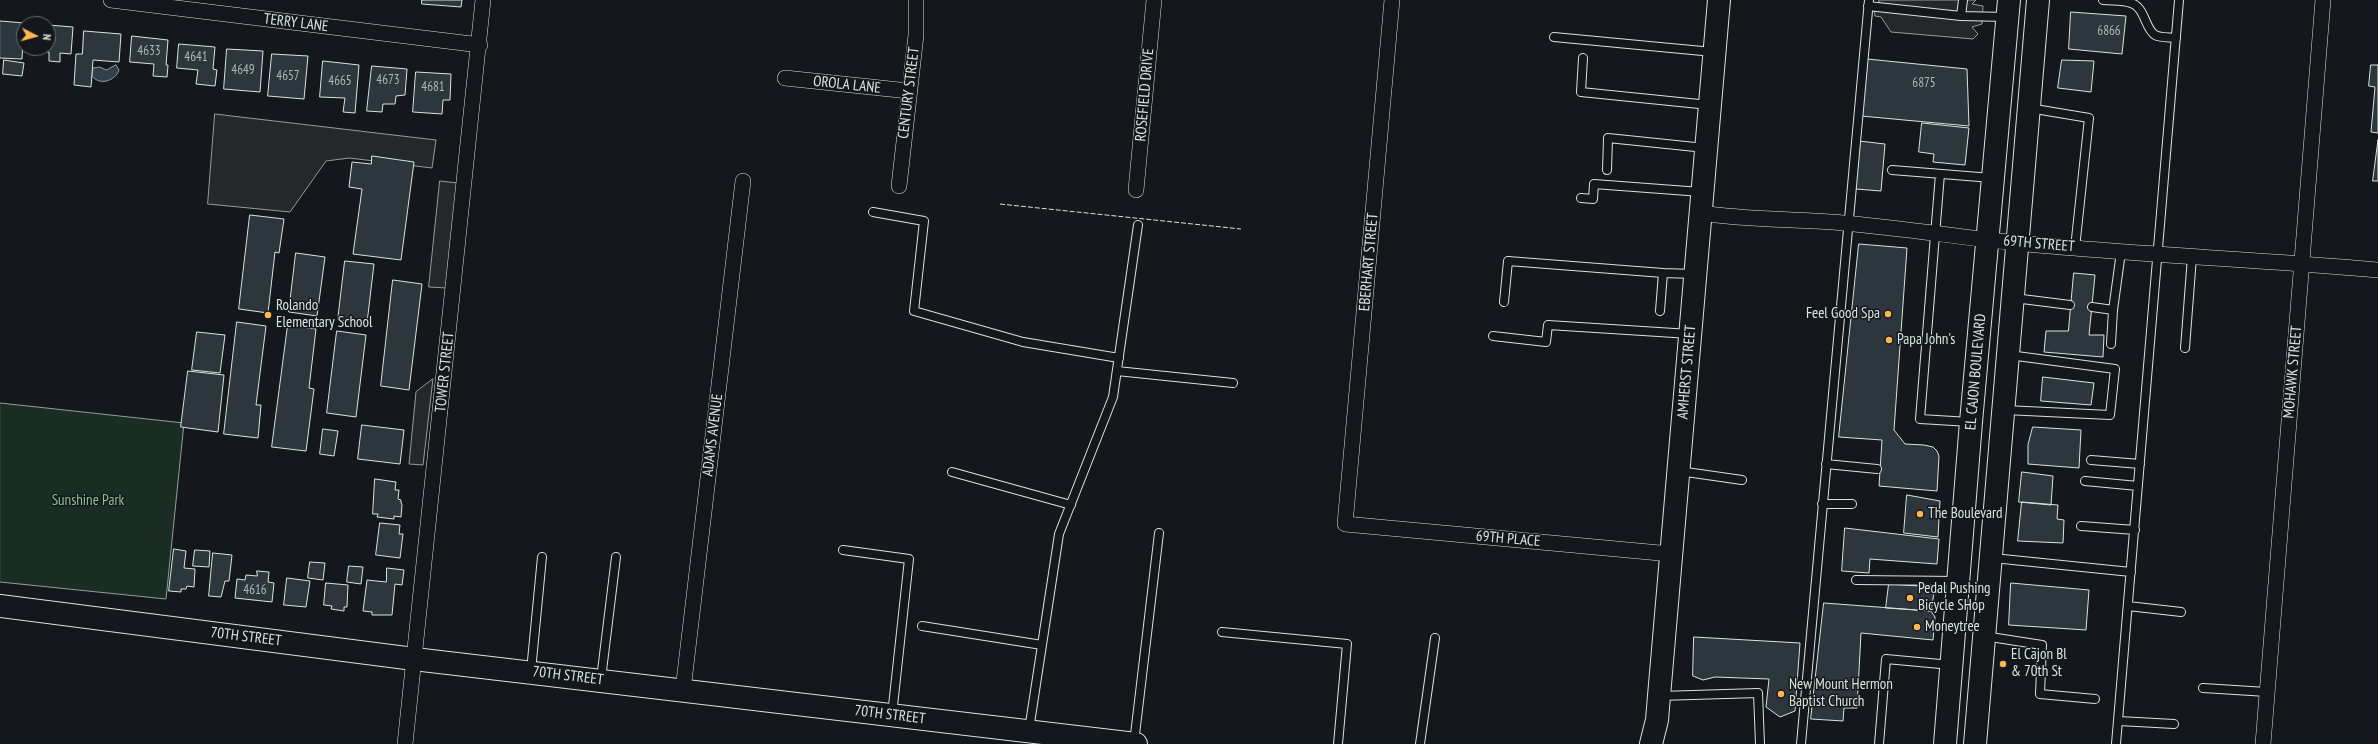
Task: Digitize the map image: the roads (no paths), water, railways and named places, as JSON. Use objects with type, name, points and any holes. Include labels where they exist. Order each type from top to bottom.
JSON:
[{"type":"main road","name":"AMHERST STREET","points":[[1651,744],[1657,720],[1718,0]]},
{"type":"main road","name":"EL CAJON BOULEVARD","points":[[1975,744],[2002,410],[2038,0]]},
{"type":"main road","name":"EL CAJON BOULEVARD","points":[[1945,744],[1971,422],[2008,8]]},
{"type":"main road","name":"70TH STREET","points":[[0,606],[414,659],[1135,744]]},
{"type":"street","name":"TERRY LANE","points":[[112,0],[480,45]]},
{"type":"street","name":"TOWER STREET","points":[[405,744],[484,0]]},
{"type":"street","name":"CENTURY STREET","points":[[899,186],[916,35],[916,0]]},
{"type":"street","name":"ROSEFIELD DRIVE","points":[[1136,190],[1154,0]]},
{"type":"street","name":"EBERHART STREET","points":[[1345,524],[1392,0]]},
{"type":"street","name":"MOHAWK STREET","points":[[2263,744],[2301,263],[2324,0]]},
{"type":"street","name":"OROLA LANE","points":[[785,78],[909,91]]},
{"type":"street","name":"ADAMS AVENUE","points":[[683,690],[743,181]]},
{"type":"street","name":"69TH STREET","points":[[1701,202],[1720,216],[1848,223],[2017,243],[2157,255],[2301,263],[2378,270]]},
{"type":"street","name":"69TH PLACE","points":[[1345,524],[1671,554]]},
{"type":"lane","points":[[1961,16],[1963,0]]},
{"type":"lane","points":[[2103,0],[2132,3],[2139,8],[2148,22],[2152,32],[2156,36],[2176,38]]},
{"type":"lane","points":[[2116,744],[2179,0]]},
{"type":"lane","points":[[1800,744],[1869,3],[1887,4],[1961,16],[2008,8]]},
{"type":"lane","points":[[1554,37],[1714,52]]},
{"type":"lane","points":[[1583,58],[1581,92],[1710,105]]},
{"type":"lane","points":[[2029,108],[2089,118],[2075,248]]},
{"type":"lane","points":[[1607,170],[1608,138],[1706,148]]},
{"type":"lane","points":[[1892,170],[1993,178]]},
{"type":"lane","points":[[1940,174],[1920,419],[1971,422]]},
{"type":"lane","points":[[1581,198],[1593,199],[1594,184],[1701,202]]},
{"type":"lane","points":[[873,212],[924,221],[914,310],[1023,342],[1119,358]]},
{"type":"lane","points":[[1028,732],[1060,534],[1113,397],[1138,225]]},
{"type":"lane","points":[[2111,344],[2113,310],[2121,252]]},
{"type":"lane","points":[[2185,348],[2192,257]]},
{"type":"lane","points":[[1504,302],[1508,261],[1663,274],[1695,274]]},
{"type":"lane","points":[[1660,312],[1663,274]]},
{"type":"lane","points":[[2012,298],[2070,305]]},
{"type":"lane","points":[[2092,307],[2113,310]]},
{"type":"lane","points":[[1493,336],[1546,342],[1548,325],[1690,334]]},
{"type":"lane","points":[[2002,410],[2110,415],[2115,369],[2007,354]]},
{"type":"lane","points":[[1117,371],[1233,383]]},
{"type":"lane","points":[[2091,460],[2140,464]]},
{"type":"lane","points":[[1826,464],[1877,469]]},
{"type":"lane","points":[[1678,471],[1742,480]]},
{"type":"lane","points":[[952,472],[1071,505]]},
{"type":"lane","points":[[2085,481],[2138,486]]},
{"type":"lane","points":[[1822,504],[1852,504]]},
{"type":"lane","points":[[2081,526],[2135,530]]},
{"type":"lane","points":[[1135,744],[1159,533]]},
{"type":"lane","points":[[843,550],[909,559],[892,715]]},
{"type":"lane","points":[[531,672],[542,557]]},
{"type":"lane","points":[[601,680],[616,557]]},
{"type":"lane","points":[[1990,558],[2131,572]]},
{"type":"lane","points":[[1856,580],[1959,581]]},
{"type":"lane","points":[[2128,606],[2181,612]]},
{"type":"lane","points":[[922,626],[1042,645]]},
{"type":"lane","points":[[1222,632],[1347,644],[1338,744]]},
{"type":"lane","points":[[1983,636],[2042,645],[2040,694],[2095,698]]},
{"type":"lane","points":[[1420,744],[1435,638]]},
{"type":"lane","points":[[1879,744],[1886,659],[1952,665]]},
{"type":"lane","points":[[2203,688],[2267,692]]},
{"type":"lane","points":[[1659,696],[1758,693],[1760,744]]},
{"type":"lane","points":[[2118,721],[2174,724]]},
{"type":"water","points":[[116,65],[119,70],[117,74],[107,81],[99,81],[92,76],[93,68],[100,67],[106,70]]},
{"type":"place","name":"Feel Good Spa","points":[[1888,314]]},
{"type":"place","name":"Rolando Elementary School","points":[[268,315]]},
{"type":"place","name":"Papa John's","points":[[1889,340]]},
{"type":"place","name":"The Boulevard","points":[[1920,514]]},
{"type":"place","name":"Pedal Pushing Bicycle SHop","points":[[1910,598]]},
{"type":"place","name":"Moneytree","points":[[1917,627]]},
{"type":"place","name":"El Cajon Bl & 70th St","points":[[2003,664]]},
{"type":"place","name":"New Mount Hermon Baptist Church","points":[[1781,694]]},
{"type":"park label","name":"Sunshine Park","points":[[88,501]]}]
